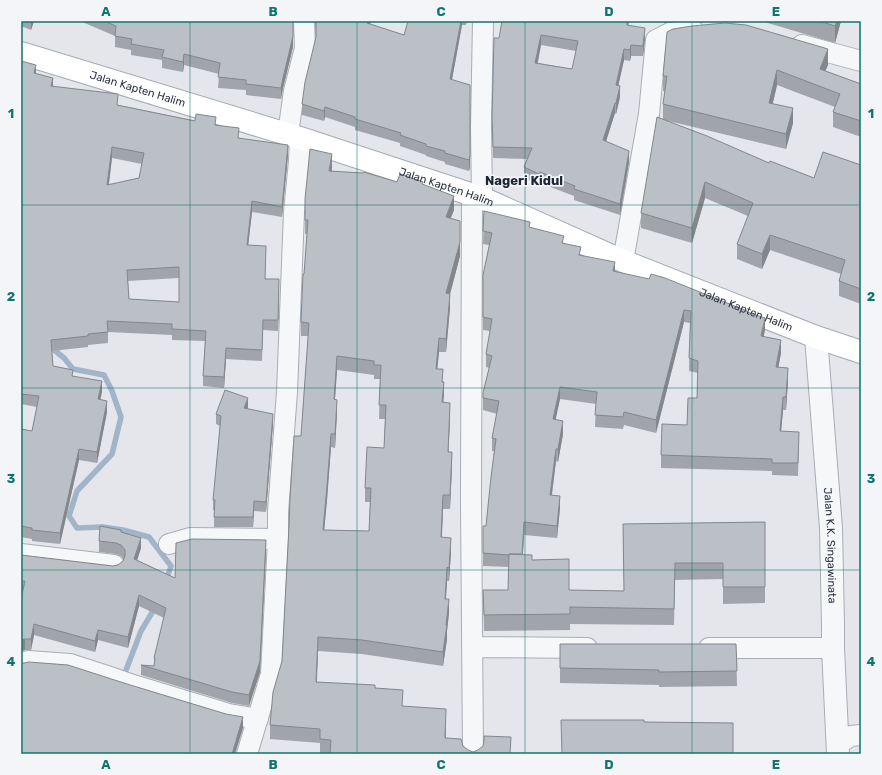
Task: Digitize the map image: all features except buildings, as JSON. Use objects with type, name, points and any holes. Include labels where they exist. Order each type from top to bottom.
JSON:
[{"type":"main road","name":"Jalan Kapten Halim","points":[[21,53],[294,136],[477,196],[623,261],[816,337],[861,352]]},
{"type":"street","points":[[248,754],[271,674],[278,512],[287,392],[294,212],[299,161],[294,136],[294,91],[304,48],[304,21]]},
{"type":"street","points":[[473,754],[471,508],[477,196],[481,128],[483,21]]},
{"type":"street","points":[[623,261],[649,114],[657,31],[670,33],[712,28]]},
{"type":"street","points":[[785,40],[829,53],[861,60]]},
{"type":"street","name":"Jalan K.K. Singawinata","points":[[816,337],[831,528],[834,625],[833,648],[838,749]]},
{"type":"street","points":[[169,544],[190,538],[278,539]]},
{"type":"street","points":[[21,554],[114,565]]},
{"type":"street","points":[[473,647],[606,648]]},
{"type":"street","points":[[692,648],[833,648]]},
{"type":"street","points":[[21,663],[28,661],[70,664],[229,714],[258,719]]},
{"type":"street","points":[[838,749],[851,736],[861,735]]},
{"type":"waterway","points":[[51,346],[73,369],[104,375],[112,391],[121,417],[112,454],[77,491],[69,516],[77,528],[103,527],[123,530],[149,537],[171,566],[166,581]]},
{"type":"waterway","points":[[123,678],[141,631],[156,606]]},
{"type":"district","name":"Nageri Kidul","points":[[524,180]]}]
